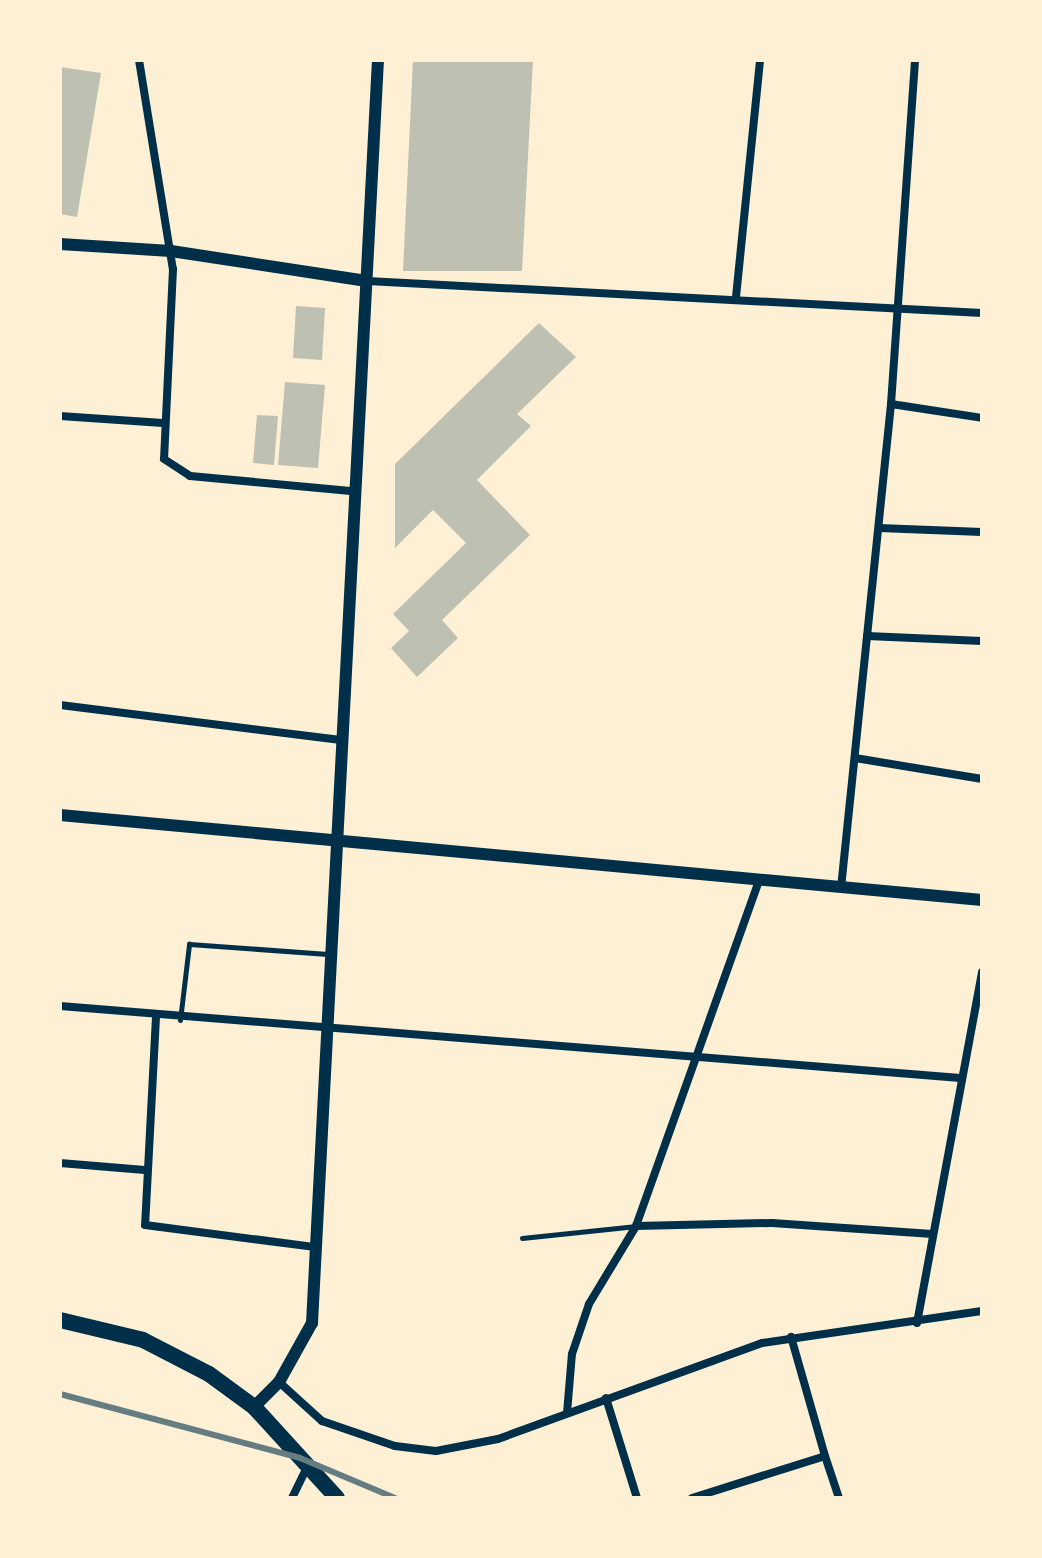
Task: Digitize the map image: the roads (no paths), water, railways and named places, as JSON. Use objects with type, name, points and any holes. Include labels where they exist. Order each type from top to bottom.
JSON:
[{"type":"highway","points":[[60,1320],[143,1340],[254,1407],[337,1498]]},
{"type":"street","points":[[139,60],[171,251],[163,423],[168,468],[353,491]]},
{"type":"street","points":[[254,1407],[279,1382],[312,1323],[323,1030],[378,60]]},
{"type":"street","points":[[736,297],[760,60]]},
{"type":"street","points":[[841,888],[891,404],[915,60]]},
{"type":"street","points":[[60,244],[171,251],[367,281],[736,297],[982,313]]},
{"type":"street","points":[[891,404],[982,418]]},
{"type":"street","points":[[60,416],[163,423]]},
{"type":"street","points":[[879,528],[982,532]]},
{"type":"street","points":[[867,636],[982,641]]},
{"type":"street","points":[[60,705],[341,740]]},
{"type":"street","points":[[855,758],[982,779]]},
{"type":"street","points":[[60,815],[758,883],[982,900]]},
{"type":"street","points":[[567,1413],[572,1354],[589,1304],[636,1226],[758,883]]},
{"type":"street","points":[[917,1323],[982,972]]},
{"type":"street","points":[[60,1006],[180,1020],[698,1054],[960,1078]]},
{"type":"street","points":[[156,1017],[145,1170],[145,1225],[314,1247]]},
{"type":"street","points":[[60,1163],[145,1170]]},
{"type":"street","points":[[636,1226],[772,1223],[933,1234]]},
{"type":"street","points":[[279,1382],[322,1421],[395,1446],[436,1451],[498,1439],[606,1398],[791,1337],[917,1323],[982,1311]]},
{"type":"street","points":[[791,1337],[839,1498]]},
{"type":"street","points":[[606,1398],[637,1498]]},
{"type":"street","points":[[692,1498],[825,1456]]},
{"type":"street","points":[[296,1496],[307,1466]]},
{"type":"lane","points":[[180,1020],[189,944],[328,954]]},
{"type":"lane","points":[[522,1238],[636,1226]]},
{"type":"railway","points":[[60,1394],[300,1458],[395,1498]]}]
